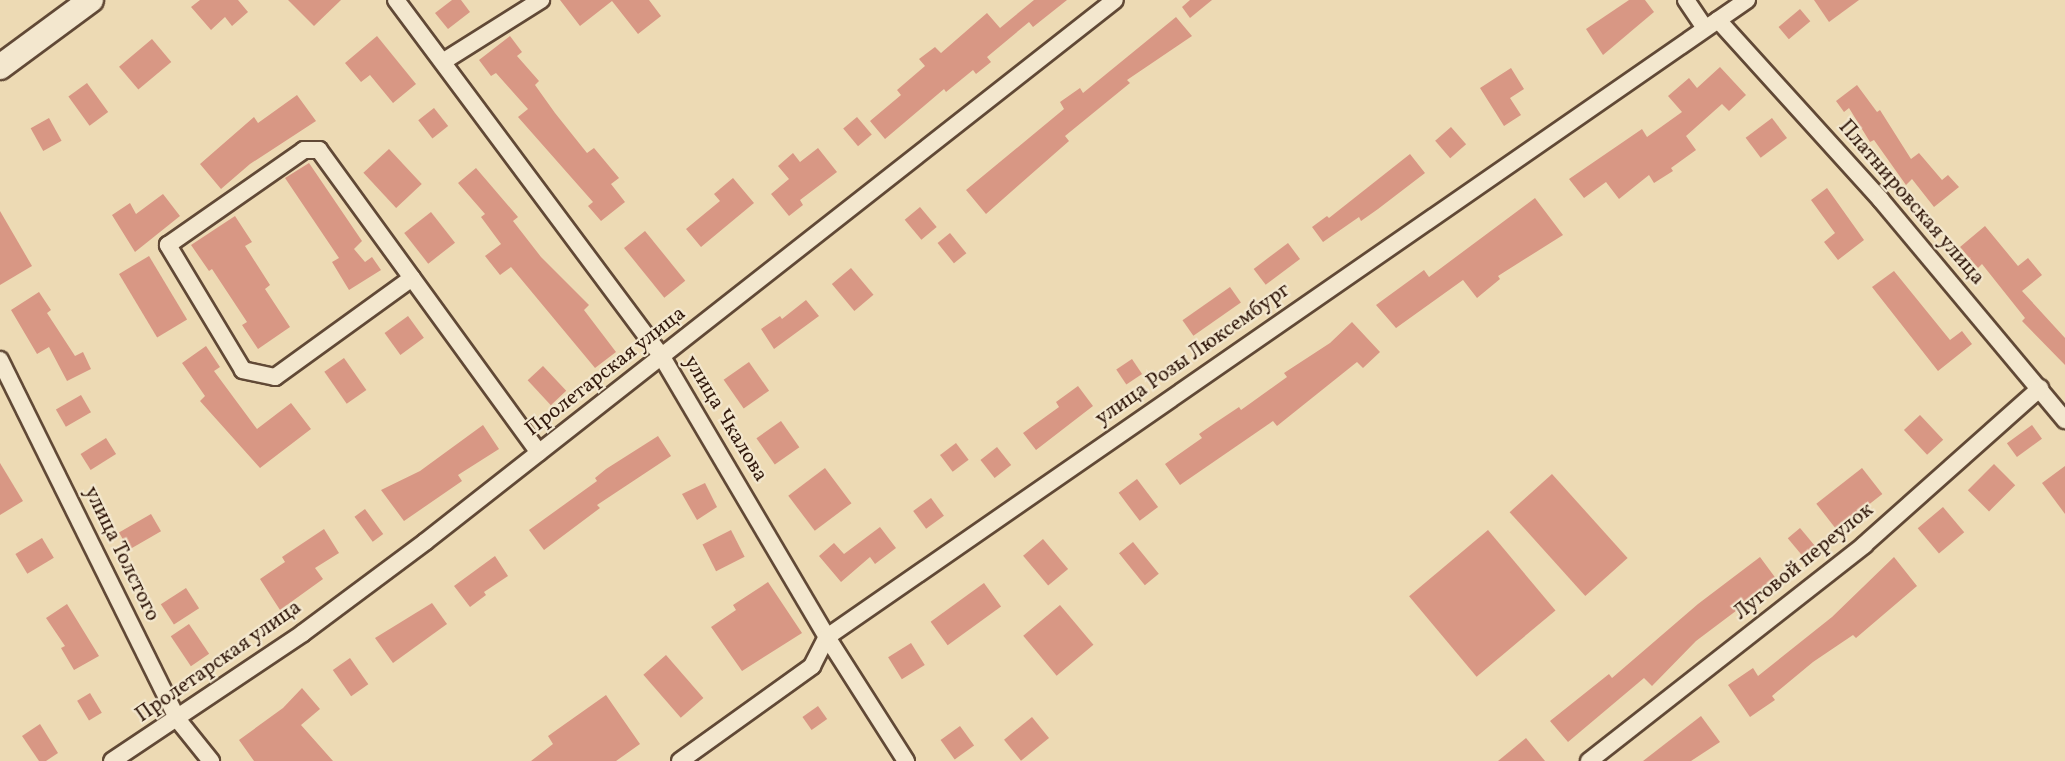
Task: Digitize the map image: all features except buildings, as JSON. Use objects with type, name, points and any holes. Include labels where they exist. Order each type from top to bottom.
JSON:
[{"type":"main road","points":[[0,67],[91,0]]},
{"type":"street","name":"улица Чкалова","points":[[396,0],[444,61],[662,357],[827,637],[906,761]]},
{"type":"street","points":[[444,61],[541,0]]},
{"type":"street","name":"Пролетарская улица","points":[[112,761],[178,720],[312,626],[539,453],[1115,0]]},
{"type":"street","name":"Платнировская улица","points":[[1686,0],[1711,23],[1881,200],[2065,420]]},
{"type":"street","name":"улица Розы Люксембург","points":[[680,761],[812,666],[827,637],[1747,0]]},
{"type":"street","points":[[412,278],[275,377],[243,370],[168,245],[304,150],[319,150],[412,278],[539,453]]},
{"type":"street","name":"улица Толстого","points":[[0,360],[178,720],[211,761]]},
{"type":"street","name":"Луговой переулок","points":[[1588,761],[1864,545],[2040,388]]}]
